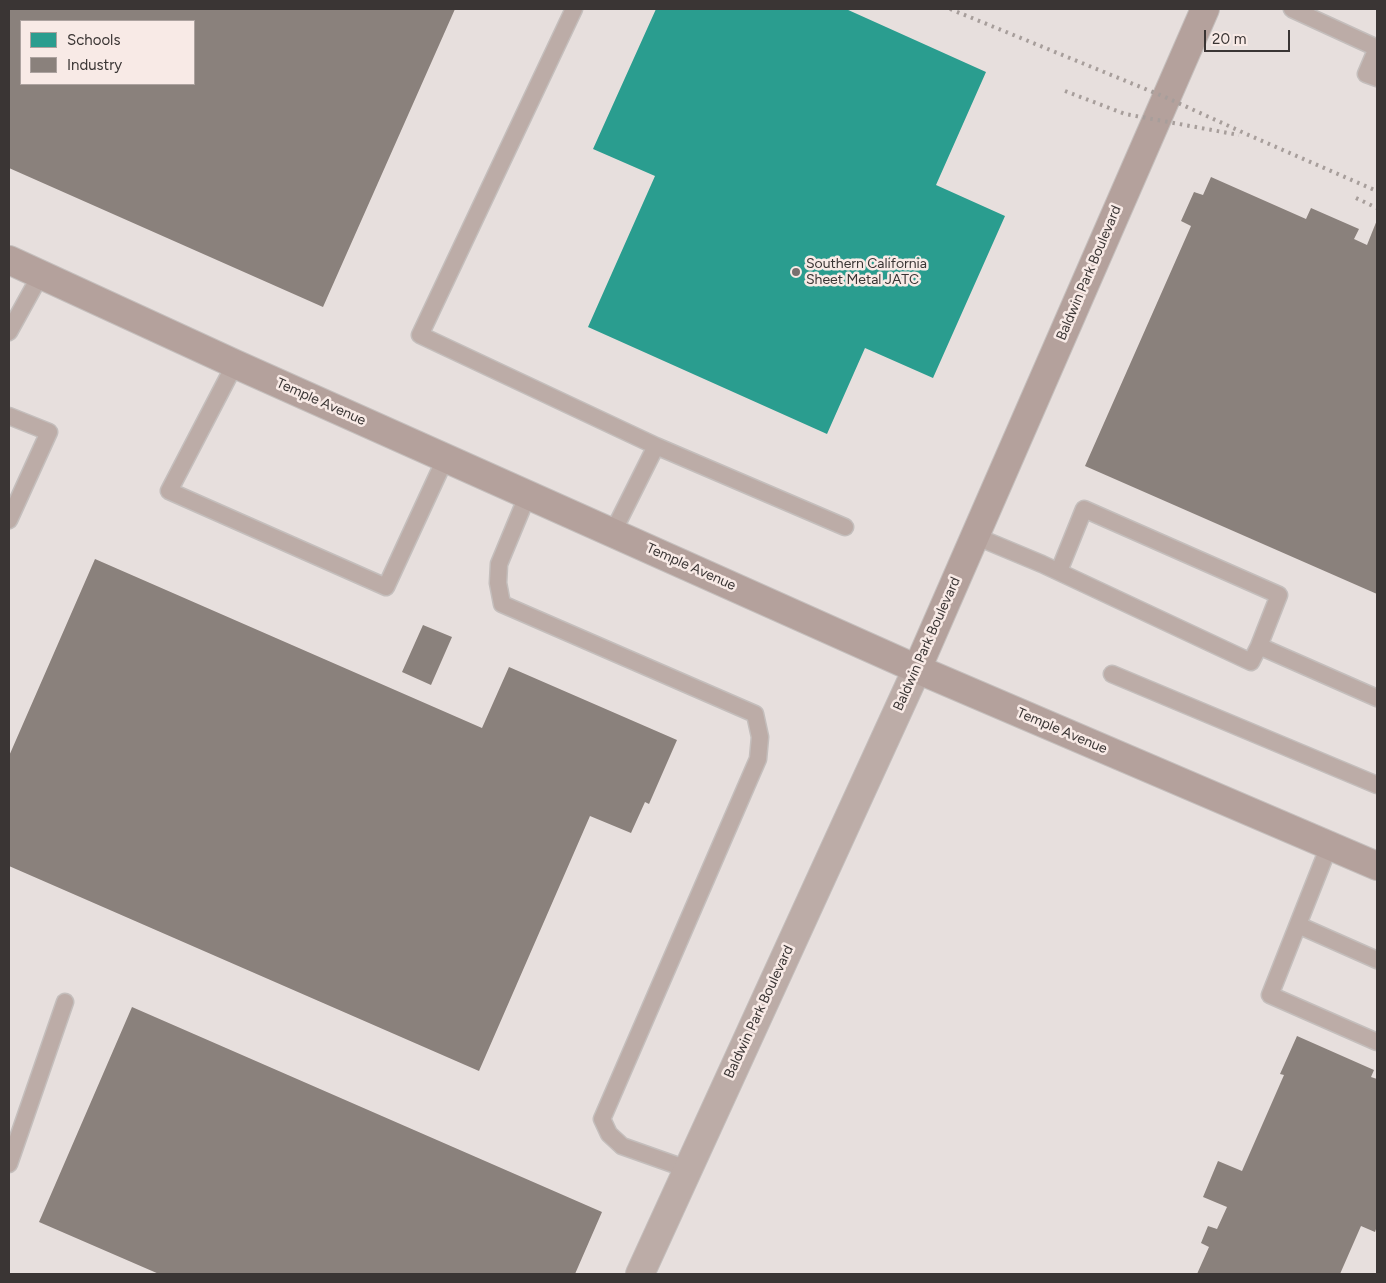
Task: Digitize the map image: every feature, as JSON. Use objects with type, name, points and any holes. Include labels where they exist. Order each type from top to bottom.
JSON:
[{"type":"main road","name":"Baldwin Park Boulevard","points":[[917,669],[1205,9]]},
{"type":"main road","name":"Temple Avenue","points":[[9,260],[235,364],[917,669],[1377,866]]},
{"type":"street","name":"Baldwin Park Boulevard","points":[[646,1272],[687,1169],[917,669]]},
{"type":"lane","points":[[574,9],[420,335],[656,446],[845,527]]},
{"type":"lane","points":[[1292,9],[1377,48],[1366,74],[1377,78]]},
{"type":"lane","points":[[9,332],[40,274]]},
{"type":"lane","points":[[235,364],[169,491],[386,588],[446,457]]},
{"type":"lane","points":[[9,416],[49,432],[9,520]]},
{"type":"lane","points":[[613,532],[656,446]]},
{"type":"lane","points":[[528,494],[499,564],[498,583],[502,604],[755,714],[760,737],[758,759],[602,1119],[609,1134],[622,1146],[687,1169]]},
{"type":"lane","points":[[975,536],[1058,571],[1251,662],[1279,595],[1084,509],[1058,571]]},
{"type":"lane","points":[[1259,646],[1377,698]]},
{"type":"lane","points":[[1112,674],[1377,785]]},
{"type":"lane","points":[[1329,846],[1270,995],[1377,1042]]},
{"type":"lane","points":[[1298,925],[1377,960]]},
{"type":"lane","points":[[9,1164],[65,1002]]},
{"type":"building: Schools","name":"Southern California Sheet Metal JATC","points":[[656,9],[846,9],[986,72],[936,185],[1005,216],[933,378],[865,348],[827,434],[588,327],[655,176],[593,149]]},
{"type":"building: Industry","points":[[9,9],[455,9],[323,307],[9,168]]},
{"type":"building: Industry","points":[[1211,177],[1306,219],[1311,208],[1359,229],[1354,239],[1367,245],[1377,220],[1377,594],[1085,466],[1191,226],[1181,221],[1194,192],[1203,195]]},
{"type":"building: Industry","points":[[95,559],[482,728],[509,667],[677,740],[649,804],[645,802],[631,833],[590,816],[479,1071],[9,866],[9,756]]},
{"type":"building: Industry","points":[[423,625],[452,637],[431,685],[402,672]]},
{"type":"building: Industry","points":[[132,1007],[602,1212],[575,1274],[159,1274],[39,1222]]},
{"type":"building: Industry","points":[[1297,1036],[1374,1070],[1371,1077],[1377,1079],[1377,1226],[1375,1232],[1361,1226],[1340,1274],[1197,1274],[1209,1247],[1201,1243],[1208,1226],[1217,1229],[1227,1207],[1203,1197],[1218,1161],[1242,1171],[1284,1075],[1280,1074]]},
{"type":"railway","points":[[950,9],[1165,97],[1377,191]]},
{"type":"railway","points":[[1065,91],[1125,114],[1239,135]]},
{"type":"railway","points":[[1356,198],[1377,208]]},
{"type":"place","name":"Southern California Sheet Metal JATC","points":[[796,272]]}]
